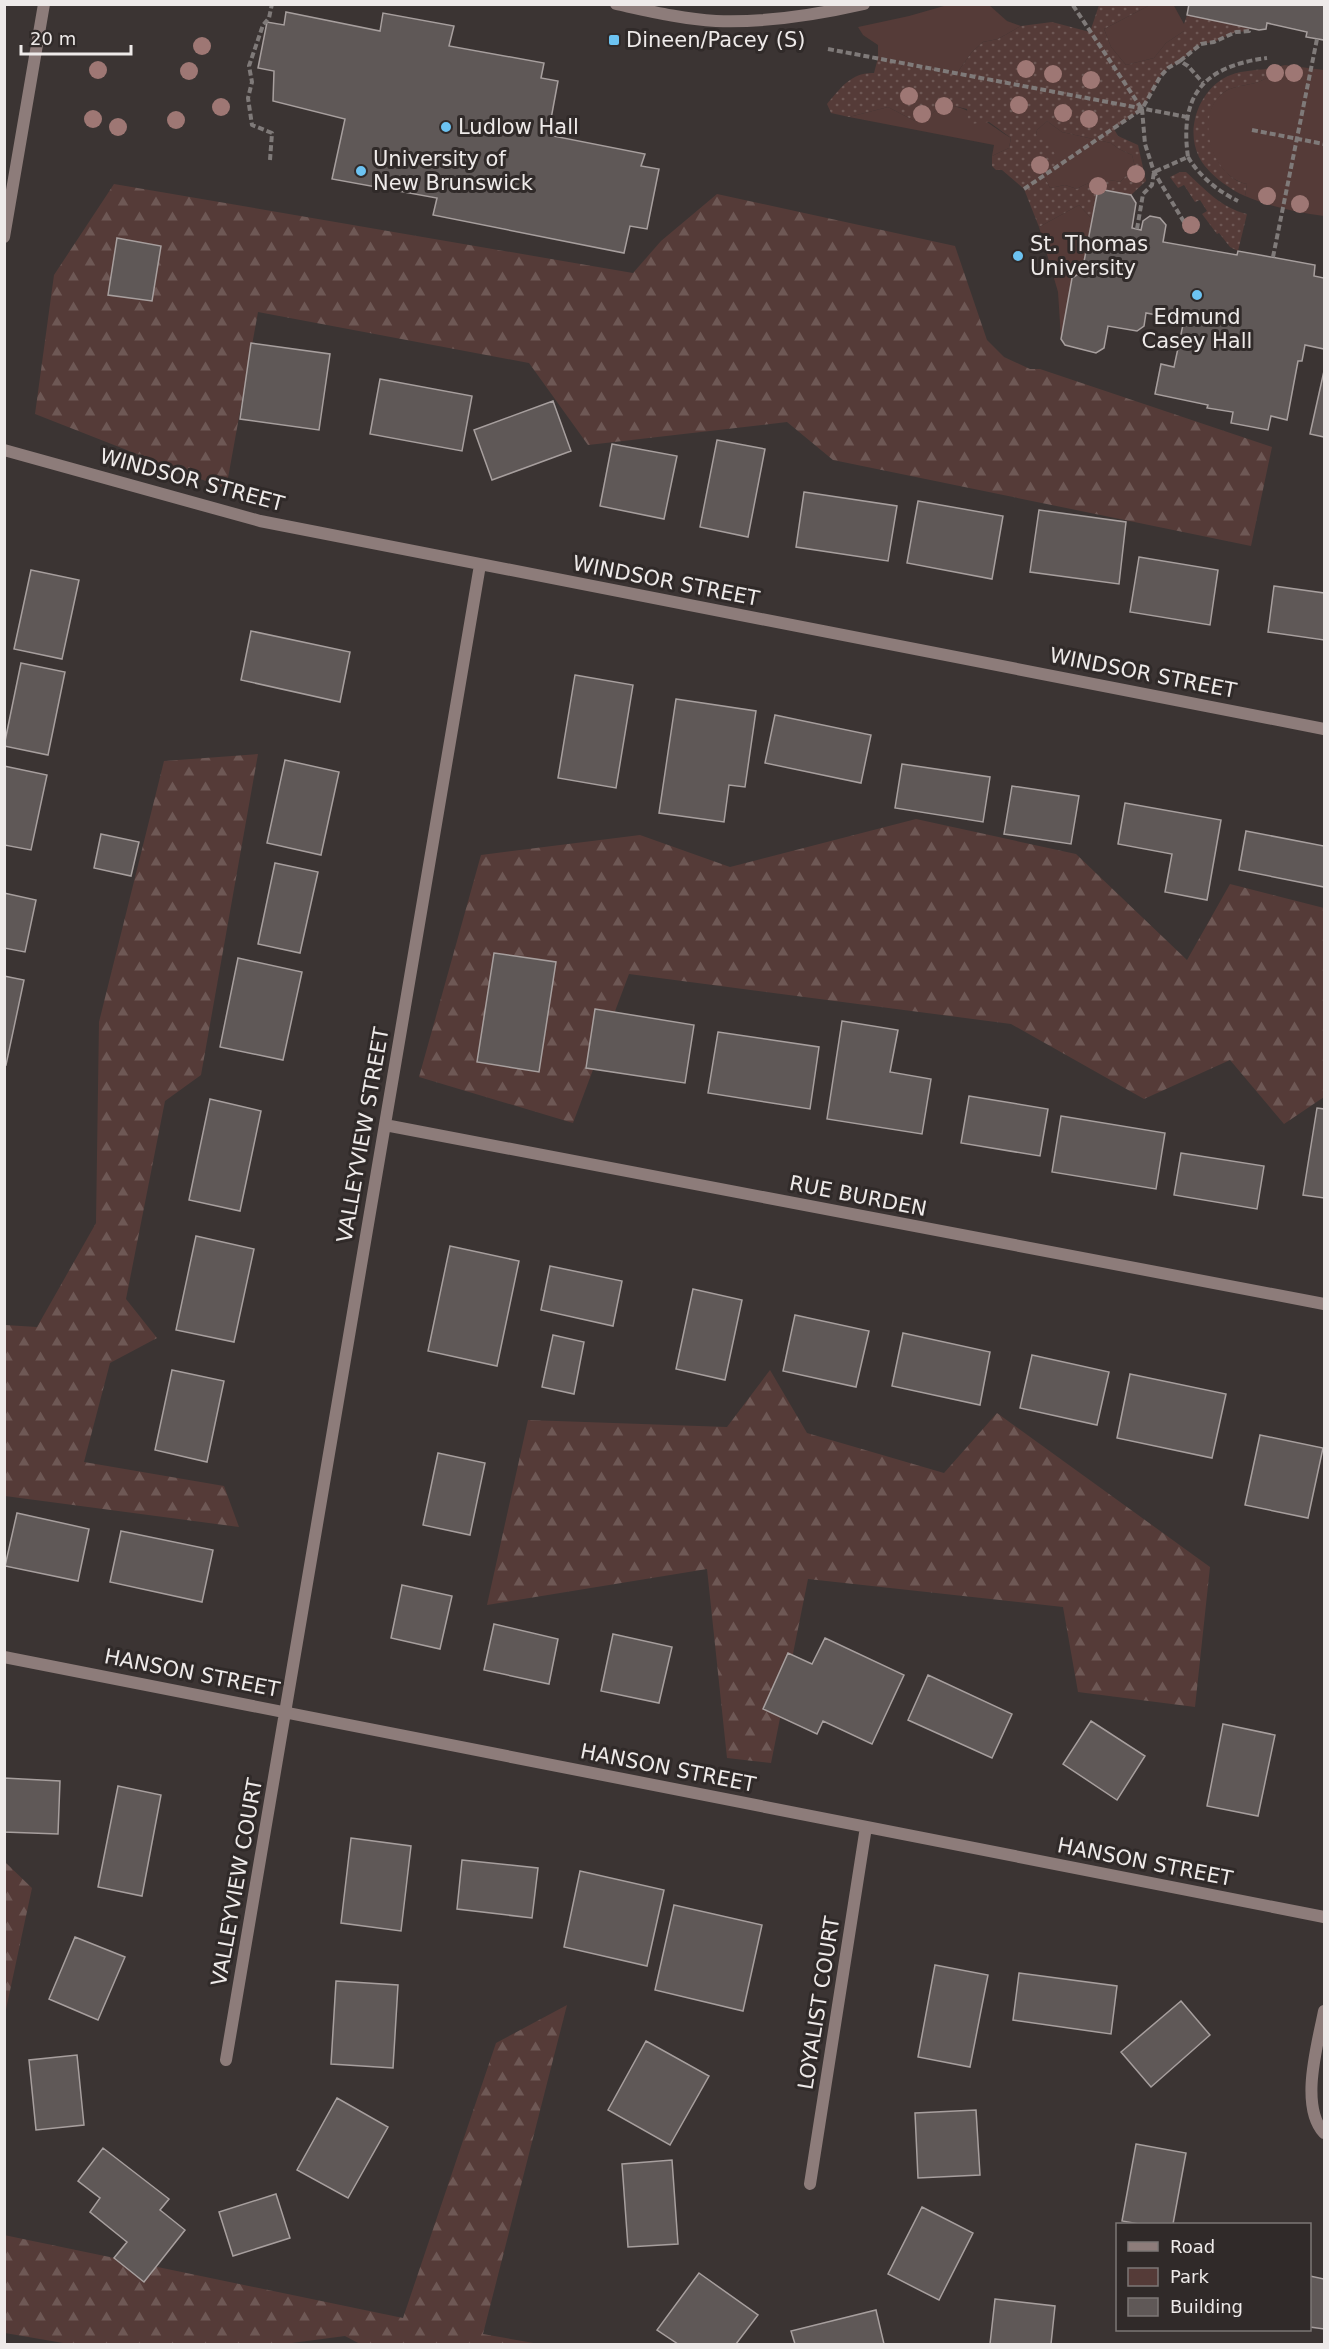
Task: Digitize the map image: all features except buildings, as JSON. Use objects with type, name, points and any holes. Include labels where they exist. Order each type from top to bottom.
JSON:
[{"type":"street","points":[[4,237],[44,4]]},
{"type":"street","points":[[616,4],[683,17],[715,21],[742,21],[797,16],[864,4]]},
{"type":"street","name":"WINDSOR STREET","points":[[4,450],[260,521],[1324,729]]},
{"type":"street","name":"VALLEYVIEW STREET","points":[[285,1711],[480,565]]},
{"type":"street","name":"RUE BURDEN","points":[[385,1125],[1324,1304]]},
{"type":"street","name":"HANSON STREET","points":[[4,1657],[1324,1917]]},
{"type":"street","name":"VALLEYVIEW COURT","points":[[226,2060],[285,1711]]},
{"type":"street","name":"LOYALIST COURT","points":[[810,2184],[866,1827]]},
{"type":"street","points":[[1321,2129],[1310,2083],[1324,2011]]},
{"type":"path","points":[[270,160],[272,133],[252,125],[248,98],[252,82],[249,66],[263,25],[269,18],[272,4]]},
{"type":"path","points":[[1072,4],[1142,109],[1145,144],[1154,172],[1184,222]]},
{"type":"path","points":[[1024,189],[1142,109],[1160,77],[1168,68],[1202,44],[1214,42],[1250,28]]},
{"type":"path","points":[[1273,257],[1317,39]]},
{"type":"path","points":[[828,49],[1187,117]]},
{"type":"path","points":[[1238,201],[1221,192],[1192,164],[1188,157],[1187,117],[1194,98],[1210,76],[1234,65],[1266,58]]},
{"type":"path","points":[[1180,61],[1188,66],[1203,83]]},
{"type":"path","points":[[1252,130],[1324,144]]},
{"type":"path","points":[[1154,172],[1188,157]]},
{"type":"path","points":[[1137,229],[1143,194],[1152,185],[1154,172]]},
{"type":"green space","points":[[951,4],[989,5],[1007,21],[1021,26],[998,39],[983,42],[972,52],[957,73],[878,58],[878,45],[863,35],[858,27],[909,16]]},
{"type":"green space","points":[[1173,4],[1184,24],[1184,31],[1166,43],[1154,58],[1126,65],[1111,47],[1104,29],[1150,5]]},
{"type":"green space","points":[[1099,5],[1150,5],[1104,29],[1111,47],[1126,65],[1154,58],[1166,43],[1184,31],[1187,15],[1250,28],[1249,31],[1236,32],[1214,42],[1201,44],[1168,68],[1160,77],[1142,109],[1114,129],[1118,136],[1138,145],[1146,181],[1131,195],[1104,190],[1097,194],[1092,219],[1079,205],[1039,227],[1024,189],[1002,170],[996,170],[992,166],[992,156],[1009,148],[1011,138],[989,122],[971,124],[968,121],[967,109],[954,106],[935,111],[923,121],[915,121],[888,107],[849,117],[831,113],[827,104],[852,78],[874,73],[878,58],[957,73],[972,52],[983,42],[998,39],[1021,26],[1052,22],[1090,32]],"holes":[[[1047,121],[1062,132],[1111,143],[1132,155],[1135,167],[1120,182],[1103,180],[1077,189],[1065,185],[1050,188],[1044,176],[1054,169],[1057,159],[1049,141],[1036,135],[1037,130]]]},
{"type":"green space","points":[[1285,65],[1324,70],[1324,216],[1284,209],[1245,196],[1247,184],[1235,179],[1224,170],[1210,145],[1209,116],[1214,104],[1223,93],[1261,81],[1266,78],[1265,69]]},
{"type":"green space","points":[[1267,69],[1266,78],[1261,81],[1223,93],[1214,104],[1209,116],[1208,131],[1217,159],[1225,171],[1235,179],[1247,184],[1245,196],[1219,180],[1207,169],[1195,146],[1194,123],[1202,101],[1217,83],[1236,73]]},
{"type":"green space","points":[[954,106],[977,116],[1011,138],[1009,148],[992,156],[994,145],[849,117],[888,107],[915,121],[923,121],[935,111]]},
{"type":"green space","points":[[1047,121],[1062,132],[1111,143],[1132,155],[1135,167],[1120,182],[1103,180],[1077,189],[1065,185],[1050,188],[1044,176],[1036,135],[1037,130]]},
{"type":"green space","points":[[1186,172],[1221,203],[1247,214],[1238,251],[1230,247],[1219,233],[1217,234],[1202,214],[1207,211],[1200,200],[1195,202],[1184,185],[1178,188],[1170,177]]},
{"type":"green space","points":[[114,184],[633,273],[661,241],[717,194],[955,246],[987,340],[1004,357],[1030,369],[1040,369],[1272,447],[1251,546],[833,460],[787,422],[588,445],[529,363],[258,312],[226,489],[35,414],[54,275]]},
{"type":"green space","points":[[1079,205],[1092,219],[1082,272],[1072,278],[1061,339],[1058,292],[1039,227]]},
{"type":"green space","points":[[258,754],[201,1075],[165,1101],[126,1299],[157,1338],[110,1363],[84,1462],[224,1486],[239,1527],[5,1496],[5,1325],[37,1327],[96,1223],[99,1022],[164,761]]},
{"type":"green space","points":[[916,819],[1076,854],[1187,960],[1230,884],[1324,908],[1324,1097],[1284,1124],[1230,1060],[1144,1099],[1011,1024],[629,974],[573,1123],[419,1077],[481,855],[640,835],[730,867]]},
{"type":"green space","points":[[770,1370],[807,1433],[944,1473],[997,1413],[1210,1567],[1195,1707],[1078,1692],[1063,1607],[808,1579],[771,1763],[727,1758],[707,1569],[487,1605],[528,1420],[727,1427]]},
{"type":"green space","points":[[5,1862],[32,1888],[5,2014]]},
{"type":"green space","points":[[567,2005],[483,2334],[539,2344],[360,2344],[345,2336],[284,2344],[69,2344],[5,2333],[4,2235],[403,2318],[496,2043]]},
{"type":"place","name":"Dineen/Pacey (S)","points":[[614,40]]},
{"type":"place","name":"Ludlow Hall","points":[[446,127]]},
{"type":"place","name":"University of New Brunswick","points":[[361,171]]},
{"type":"place","name":"St. Thomas University","points":[[1018,256]]},
{"type":"place","name":"Edmund Casey Hall","points":[[1197,295]]}]
